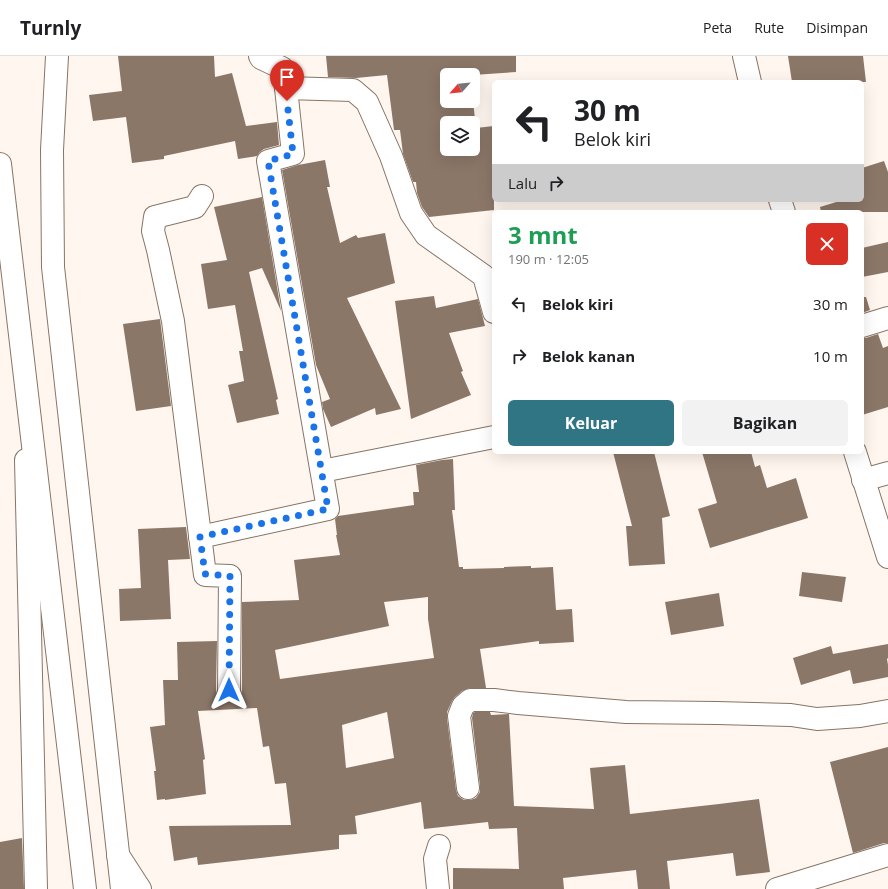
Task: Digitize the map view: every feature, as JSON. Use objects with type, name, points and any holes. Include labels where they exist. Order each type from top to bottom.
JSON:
[{"type":"street","points":[[57,56],[52,150],[53,267],[122,889]]},
{"type":"street","points":[[200,537],[328,509],[268,161],[293,154],[286,88],[282,68],[261,58],[260,56]]},
{"type":"street","points":[[744,56],[750,80]]},
{"type":"street","points":[[286,88],[353,90],[367,102],[391,156],[411,213],[426,235],[484,276],[492,305]]},
{"type":"street","points":[[0,164],[85,889]]},
{"type":"street","points":[[202,196],[195,206],[155,217],[153,231],[174,321],[205,574],[230,576],[229,690]]},
{"type":"street","points":[[864,325],[888,318]]},
{"type":"street","points":[[24,365],[36,889]]},
{"type":"street","points":[[322,471],[492,437]]},
{"type":"street","points":[[855,454],[888,557]]},
{"type":"street","points":[[863,480],[888,473]]},
{"type":"street","points":[[468,788],[459,716],[463,706],[470,700],[494,700],[626,712],[791,715],[817,719],[860,716],[888,711]]},
{"type":"street","points":[[438,889],[435,859],[439,846]]},
{"type":"street","points":[[777,889],[888,854]]},
{"type":"street","points":[[118,855],[140,889]]},
{"type":"building","points":[[118,56],[214,56],[215,77],[232,73],[246,126],[277,122],[279,145],[264,149],[257,156],[238,159],[235,141],[164,156],[164,159],[132,163],[126,117],[93,121],[89,95],[122,91]]},
{"type":"building","points":[[326,56],[516,56],[516,72],[480,75],[480,68],[440,68],[440,108],[474,108],[475,116],[440,116],[440,156],[480,156],[480,128],[492,126],[492,202],[494,202],[494,210],[429,217],[422,207],[417,193],[416,182],[413,182],[403,154],[400,130],[394,130],[387,75],[356,78],[328,77]]},
{"type":"building","points":[[788,56],[863,56],[866,82],[864,82],[864,80],[792,80]]},
{"type":"building","points":[[325,160],[330,187],[327,187],[340,243],[356,235],[358,238],[385,233],[395,283],[347,298],[401,409],[376,415],[375,408],[331,427],[323,409],[322,402],[330,399],[316,365],[282,170],[298,165]]},
{"type":"building","points":[[884,161],[888,172],[888,212],[864,212],[864,210],[821,210],[820,207],[836,202],[864,202],[864,167]]},
{"type":"building","points":[[262,197],[281,311],[262,268],[249,272],[278,399],[276,400],[279,414],[237,423],[228,385],[244,381],[239,351],[243,351],[235,305],[208,309],[201,264],[227,260],[214,207]]},
{"type":"building","points":[[888,242],[888,272],[864,277],[864,248]]},
{"type":"building","points":[[434,296],[436,308],[478,299],[485,326],[449,333],[463,371],[461,372],[471,395],[411,419],[395,301]]},
{"type":"building","points":[[864,297],[866,297],[870,310],[864,312]]},
{"type":"building","points":[[160,319],[171,406],[136,411],[123,324]]},
{"type":"building","points":[[878,334],[883,348],[888,346],[888,407],[864,414],[864,338]]},
{"type":"building","points":[[614,454],[654,454],[670,516],[662,518],[665,564],[629,566],[626,526],[632,526]]},
{"type":"building","points":[[703,454],[752,454],[755,467],[760,465],[767,488],[796,478],[808,518],[710,548],[698,509],[717,503]]},
{"type":"building","points":[[453,459],[455,510],[452,510],[459,567],[463,567],[463,569],[531,566],[531,568],[553,567],[556,610],[572,609],[574,642],[539,644],[539,641],[480,649],[486,688],[470,688],[462,691],[452,701],[447,712],[456,790],[458,796],[464,800],[470,800],[476,798],[480,792],[472,718],[473,713],[490,712],[491,715],[509,714],[514,806],[594,809],[590,768],[625,765],[630,814],[759,799],[770,872],[736,876],[733,853],[667,861],[670,889],[638,889],[636,870],[563,878],[564,889],[453,889],[453,868],[519,869],[517,828],[489,829],[488,822],[424,829],[421,802],[355,816],[357,834],[339,835],[339,849],[198,865],[197,857],[174,861],[169,826],[291,825],[286,783],[275,784],[269,746],[263,747],[257,708],[198,711],[205,759],[203,760],[206,794],[157,800],[154,771],[156,771],[150,727],[165,725],[163,680],[178,680],[177,642],[217,641],[216,690],[222,701],[235,701],[240,696],[242,690],[242,602],[299,600],[294,560],[340,555],[336,535],[335,519],[338,516],[414,505],[413,492],[419,492],[416,465]],"holes":[[[428,597],[428,619],[434,658],[280,679],[275,650],[389,626],[384,602]],[[387,712],[394,758],[346,768],[342,725]]]},
{"type":"building","points":[[186,527],[190,559],[168,560],[171,619],[120,621],[119,589],[141,588],[138,529]]},
{"type":"building","points":[[802,572],[846,577],[842,602],[799,596]]},
{"type":"building","points":[[719,593],[724,626],[671,635],[665,602]]},
{"type":"building","points":[[888,644],[888,677],[853,684],[850,670],[801,685],[793,658],[831,646],[833,654]]},
{"type":"building","points":[[888,747],[888,843],[853,853],[830,762]]},
{"type":"building","points":[[22,838],[24,889],[0,889],[0,842]]},
{"type":"route","points":[[229,690],[230,576],[205,574],[200,537],[328,509],[268,161],[293,154],[287,101]]}]
